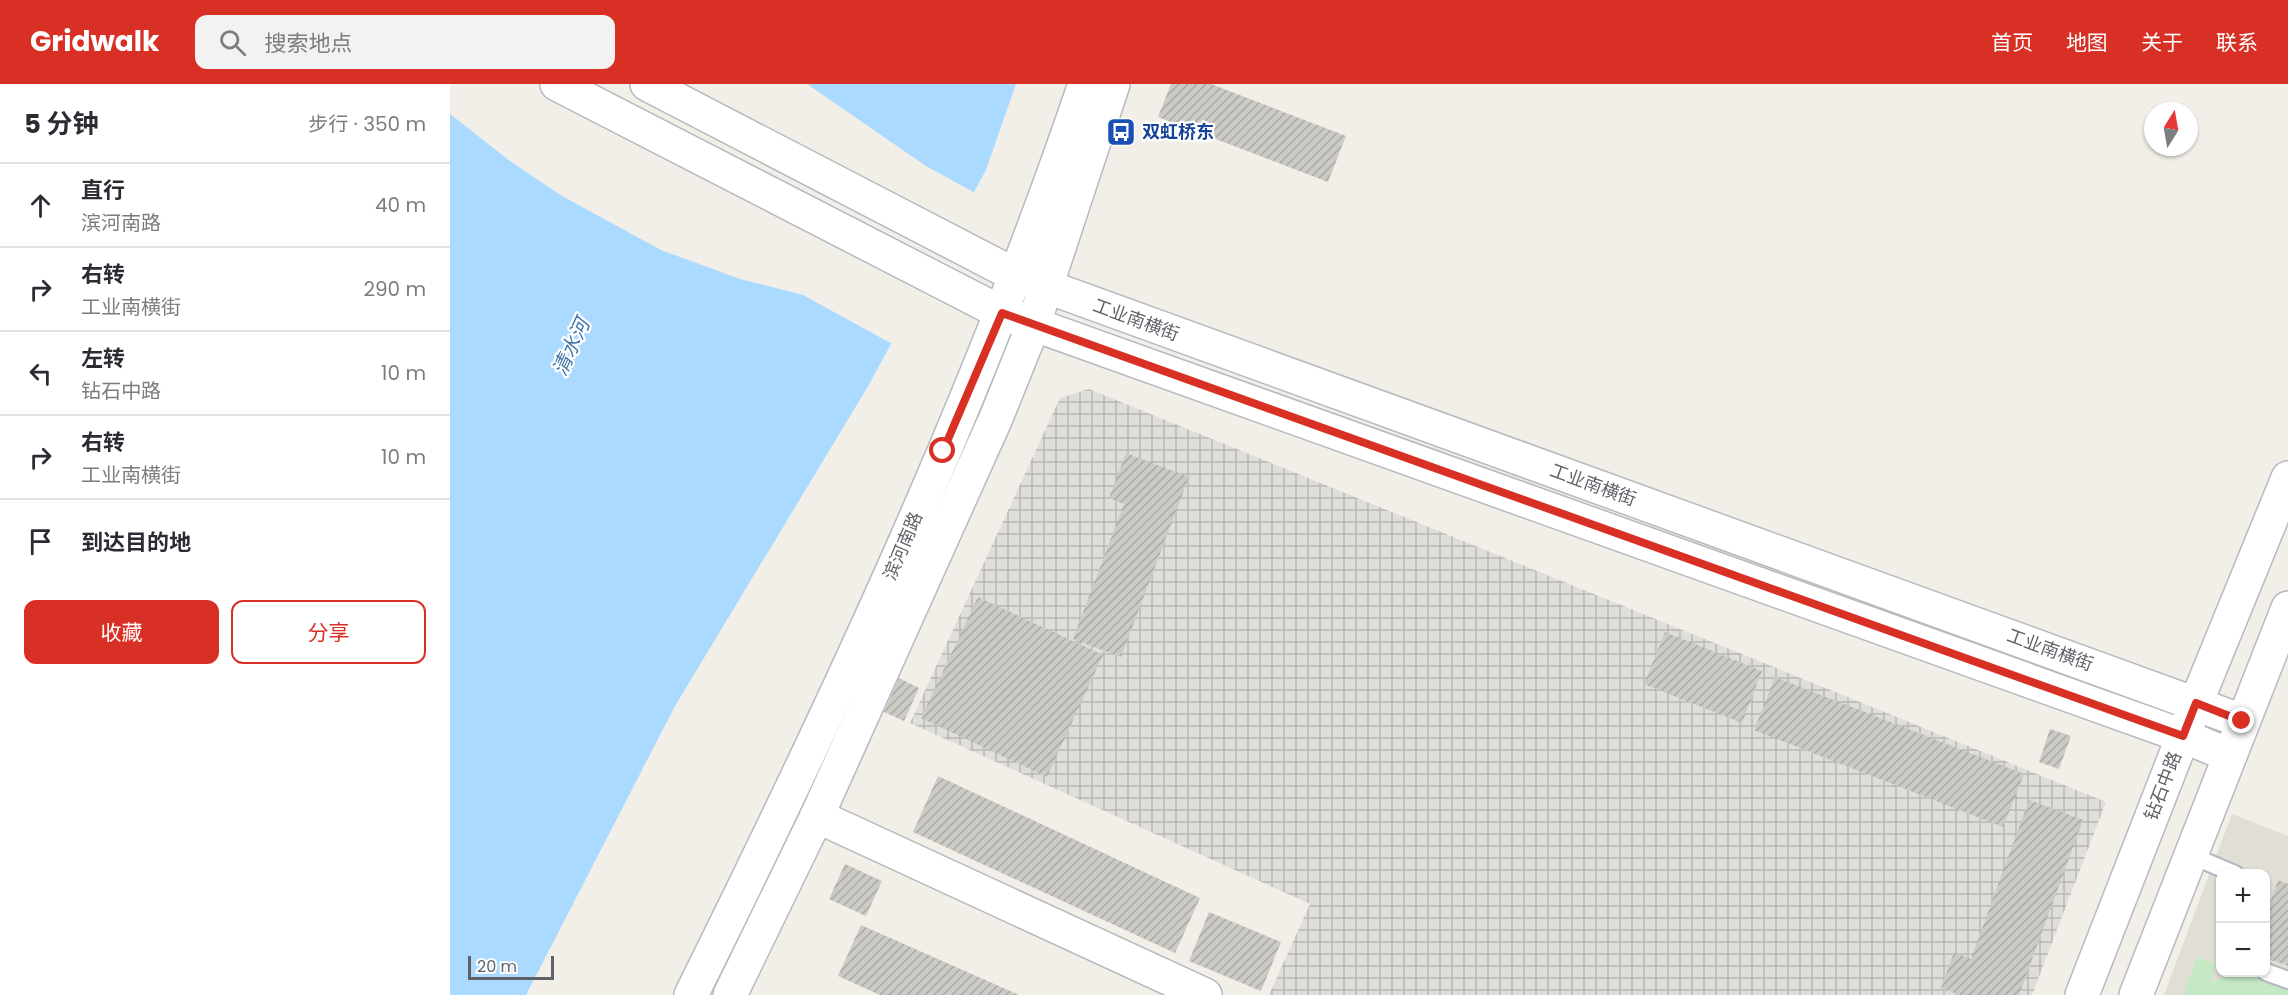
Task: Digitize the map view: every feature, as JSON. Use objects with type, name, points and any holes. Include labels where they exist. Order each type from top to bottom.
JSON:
[{"type":"main road","name":"工业南横街","points":[[557,84],[924,274],[1033,326],[2183,736],[2229,755]]},
{"type":"main road","name":"工业南横街","points":[[646,84],[1014,275],[2242,721]]},
{"type":"main road","name":"滨河南路","points":[[691,995],[869,624],[1002,313],[1014,275],[1054,176],[1106,85]]},
{"type":"main road","name":"滨河南路","points":[[730,995],[817,816],[996,418],[1046,287],[1106,85]]},
{"type":"main road","name":"钻石中路","points":[[2082,995],[2196,703],[2288,478]]},
{"type":"main road","points":[[2136,995],[2288,608]]},
{"type":"main road","points":[[784,801],[1205,995]]},
{"type":"lane","points":[[2190,855],[2225,869]]},
{"type":"lane","points":[[2270,974],[2288,980]]},
{"type":"shaded area","points":[[1089,389],[2106,802],[2032,995],[1269,995],[1310,904],[910,723],[1060,398]]},
{"type":"shaded area","points":[[2232,814],[2288,836],[2288,995],[2164,995]]},
{"type":"green space","points":[[2197,957],[2216,964],[2211,981],[2227,977],[2261,977],[2288,990],[2288,995],[2183,995]]},
{"type":"water","name":"清水河","points":[[450,84],[1016,84],[986,170],[867,388],[675,706],[526,995],[450,995]]},
{"type":"pier","points":[[450,84],[807,84],[926,166],[977,194],[894,345],[803,295],[740,279],[661,250],[562,196],[510,161],[450,114]]},
{"type":"building","points":[[1171,84],[1211,84],[1346,136],[1328,182],[1158,117]]},
{"type":"building","points":[[1126,453],[1189,477],[1121,657],[1073,639],[1124,504],[1109,498]]},
{"type":"building","points":[[978,597],[1103,655],[1047,777],[921,718]]},
{"type":"building","points":[[1665,632],[1762,671],[1742,723],[1644,684]]},
{"type":"building","points":[[1775,677],[2024,774],[2003,827],[1754,730]]},
{"type":"building","points":[[899,678],[919,688],[904,721],[884,712]]},
{"type":"building","points":[[2050,729],[2071,736],[2059,769],[2039,762]]},
{"type":"building","points":[[938,776],[1200,898],[1175,953],[913,832]]},
{"type":"building","points":[[2029,800],[2083,820],[2019,995],[1960,995],[1941,988],[1954,952],[1971,959]]},
{"type":"building","points":[[845,864],[882,881],[866,916],[829,899]]},
{"type":"building","points":[[2278,880],[2288,884],[2288,966],[2270,959],[2270,903]]},
{"type":"building","points":[[1209,912],[1281,942],[1261,991],[1189,961]]},
{"type":"building","points":[[861,925],[1019,995],[880,995],[838,976]]},
{"type":"place","name":"双虹桥东","points":[[1121,132]]},
{"type":"route","points":[[943,451],[1002,313],[2183,736],[2196,703],[2242,721]]}]
